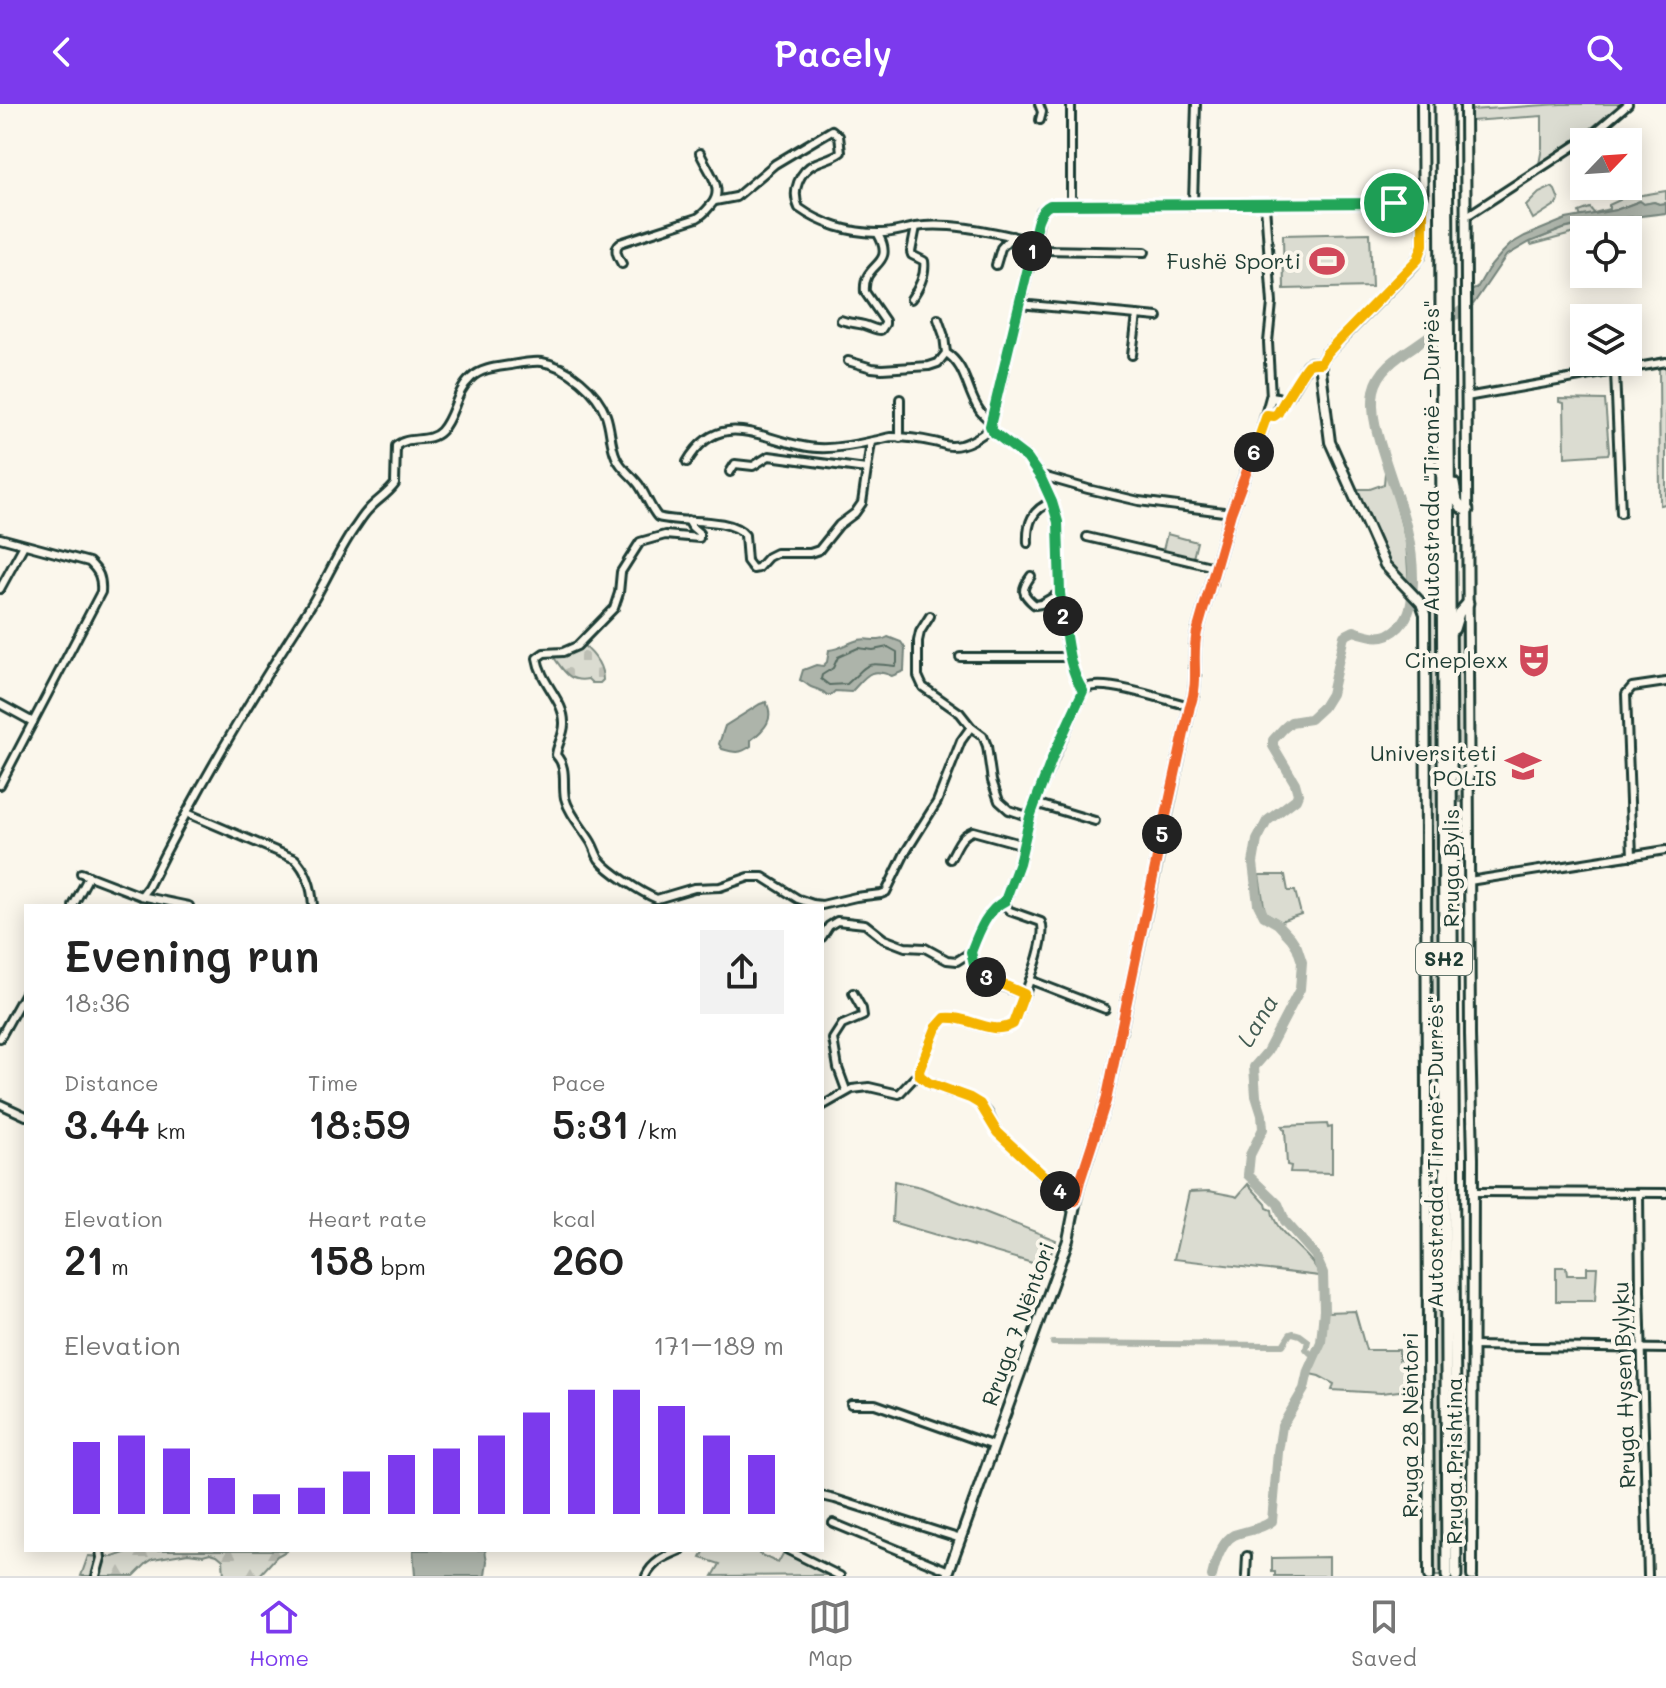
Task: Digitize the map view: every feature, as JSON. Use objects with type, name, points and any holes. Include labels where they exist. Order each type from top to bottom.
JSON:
[{"type":"highway","name":"Autostrada \"Tiranë - Durrës\"","points":[[1440,104],[1449,432],[1456,1576]]},
{"type":"highway","name":"Autostrada \"Tiranë - Durrës\"","points":[[1444,310],[1447,104]]},
{"type":"highway","name":"Autostrada \"Tiranë - Durrës\"","points":[[1445,339],[1447,1576]]},
{"type":"highway","points":[[1449,432],[1456,495],[1460,506],[1468,510]]},
{"type":"highway","points":[[1451,756],[1454,631],[1459,613],[1468,603]]},
{"type":"main road","points":[[1190,706],[1196,685],[1195,643],[1215,567],[1267,415],[1278,413],[1276,400],[1291,392],[1307,365],[1321,363],[1338,341],[1418,259],[1423,245],[1422,104]]},
{"type":"main road","name":"Rruga Bylis","points":[[1465,104],[1471,1346]]},
{"type":"main road","name":"Rruga 28 Nëntori","points":[[1321,363],[1330,442],[1385,565],[1421,603],[1425,614],[1429,1576]]},
{"type":"main road","name":"Rruga 7 Nëntori","points":[[948,1573],[1068,1240],[1080,1181],[1106,1101],[1190,706]]},
{"type":"main road","name":"Rruga Prishtina","points":[[1471,1346],[1472,1576]]},
{"type":"street","points":[[1039,104],[1042,112],[1040,120]]},
{"type":"street","points":[[1071,104],[1071,205]]},
{"type":"street","points":[[1193,203],[1196,104]]},
{"type":"street","points":[[1465,214],[1470,214],[1593,134],[1628,104]]},
{"type":"street","points":[[715,201],[736,197],[775,164],[832,130],[839,136],[841,152],[807,169],[795,187],[796,204],[802,211],[832,225],[878,234],[929,226],[976,229],[1012,236],[1044,250],[1145,252]]},
{"type":"street","points":[[622,264],[617,245],[702,216],[715,201],[718,189],[700,153]]},
{"type":"street","points":[[687,462],[703,440],[734,430],[822,449],[891,437],[954,446],[967,442],[991,425],[1039,217],[1050,205],[1423,203]]},
{"type":"street","points":[[1265,205],[1272,303],[1268,342],[1276,400]]},
{"type":"street","points":[[911,299],[918,291],[925,266],[924,261],[911,252],[916,227]]},
{"type":"street","points":[[841,320],[877,330],[885,324],[864,287],[867,276],[884,255],[884,245],[878,234]]},
{"type":"street","points":[[996,265],[1001,248],[1012,236]]},
{"type":"street","points":[[1019,304],[1158,317]]},
{"type":"street","points":[[1132,355],[1137,315]]},
{"type":"street","points":[[938,319],[946,353],[958,364],[982,414],[1027,458],[1052,502],[1058,522],[1060,593],[1070,657],[1076,680],[1083,691]]},
{"type":"street","points":[[848,361],[882,369],[929,366],[938,363],[946,353]]},
{"type":"street","points":[[141,896],[233,730],[317,595],[348,538],[369,508],[395,484],[396,446],[407,440],[430,438],[441,431],[463,387],[474,375],[488,369],[532,362],[556,366],[566,372],[591,392],[602,409],[617,460],[640,486],[655,514],[661,518],[734,527],[743,532],[747,561],[750,568],[755,570],[776,553],[819,550],[839,525],[858,509],[863,498],[871,442]]},
{"type":"street","points":[[1642,367],[1666,362]]},
{"type":"street","points":[[1466,397],[1591,376]]},
{"type":"street","points":[[1615,376],[1621,513]]},
{"type":"street","points":[[900,399],[900,438]]},
{"type":"street","points":[[730,472],[735,464],[753,466],[769,456],[866,469]]},
{"type":"street","points":[[1041,478],[1139,501],[1231,513]]},
{"type":"street","points":[[1028,543],[1033,514],[1041,506],[1052,502]]},
{"type":"street","points":[[688,520],[699,533],[699,538],[665,535],[640,542],[621,572],[614,608],[577,646],[563,652],[544,653],[537,658],[539,670],[561,708],[564,721],[556,755],[563,769],[568,807],[599,859],[657,899],[694,888],[720,887],[757,876],[813,904]]},
{"type":"street","points":[[1087,537],[1215,567]]},
{"type":"street","points":[[0,538],[89,562],[98,570],[102,580],[101,592],[0,785]]},
{"type":"street","points":[[0,589],[24,545]]},
{"type":"street","points":[[1031,576],[1023,589],[1035,605],[1060,593]]},
{"type":"street","points":[[930,616],[918,641],[918,676],[923,687],[960,713],[985,740],[994,790],[999,801],[1009,810],[1030,817]]},
{"type":"street","points":[[960,657],[1070,657]]},
{"type":"street","points":[[1632,856],[1626,694],[1632,687],[1666,682]]},
{"type":"street","points":[[1074,1206],[997,1132],[980,1104],[929,1083],[920,1076],[919,1071],[936,1028],[945,1018],[957,1018],[996,1029],[1009,1027],[1016,1018],[1041,944],[1043,924],[1010,911],[1005,901],[1035,803],[1083,691],[1090,687],[1106,687],[1190,706]]},
{"type":"street","points":[[0,704],[33,722]]},
{"type":"street","points":[[824,905],[886,892],[905,853],[937,802],[961,741],[971,727]]},
{"type":"street","points":[[1035,803],[1095,821]]},
{"type":"street","points":[[187,813],[295,859],[307,878],[313,904]]},
{"type":"street","points":[[950,859],[957,845],[973,831],[1024,845]]},
{"type":"street","points":[[1469,881],[1666,850]]},
{"type":"street","points":[[81,873],[141,896],[179,904]]},
{"type":"street","points":[[74,904],[89,876]]},
{"type":"street","points":[[794,904],[798,899]]},
{"type":"street","points":[[824,934],[837,921],[854,922],[868,926],[884,939],[905,947],[925,948],[947,960],[957,961],[971,952],[989,916],[999,903],[1005,901]]},
{"type":"street","points":[[971,952],[974,965],[982,974],[1024,994]]},
{"type":"street","points":[[1030,980],[1105,1009]]},
{"type":"street","points":[[846,1090],[833,1039],[842,1025],[863,1016],[853,993]]},
{"type":"street","points":[[0,1038],[24,995]]},
{"type":"street","points":[[824,1105],[846,1090],[869,1087],[899,1094],[911,1080],[920,1076]]},
{"type":"street","points":[[0,1104],[24,1115]]},
{"type":"street","points":[[1472,1192],[1666,1193]]},
{"type":"street","name":"Rruga Hysen Bylyku","points":[[1639,1193],[1648,1576]]},
{"type":"street","points":[[1471,1346],[1666,1349]]},
{"type":"street","points":[[851,1404],[875,1404],[994,1446]]},
{"type":"street","points":[[824,1496],[961,1539]]},
{"type":"street","points":[[833,1523],[948,1573]]},
{"type":"street","points":[[646,1576],[655,1564],[676,1552]]},
{"type":"street","points":[[792,1552],[840,1576]]},
{"type":"street","points":[[96,1576],[100,1554]]},
{"type":"street","points":[[1246,1576],[1247,1556]]},
{"type":"green space","points":[[1621,104],[1591,128],[1570,128],[1570,143],[1539,164],[1542,116],[1471,121],[1471,110]]},
{"type":"green space","points":[[1552,187],[1558,203],[1533,219],[1526,206],[1539,193]]},
{"type":"green space","points":[[1666,191],[1666,203],[1644,204],[1640,201],[1586,216],[1581,216],[1579,212],[1590,208],[1594,213],[1609,209],[1609,205],[1620,200],[1642,200],[1642,195]]},
{"type":"green space","points":[[1570,228],[1570,234],[1531,245],[1530,242]]},
{"type":"green space","name":"Fushë Sporti","points":[[1370,233],[1372,287],[1284,289],[1283,235]]},
{"type":"green space","points":[[1666,365],[1666,504],[1660,505],[1659,367]]},
{"type":"green space","points":[[1559,399],[1605,400],[1608,454],[1565,457],[1564,403]]},
{"type":"green space","points":[[1385,473],[1388,473],[1406,542],[1409,586],[1383,553],[1354,489],[1370,489],[1384,484]]},
{"type":"green space","points":[[1437,483],[1438,553],[1430,540],[1430,494]]},
{"type":"green space","points":[[1167,534],[1197,542],[1193,558],[1163,550]]},
{"type":"green space","points":[[1434,593],[1437,609],[1440,740],[1443,1393],[1440,1402],[1444,1576],[1433,1576],[1429,898],[1433,892],[1433,880],[1430,879],[1427,599]]},
{"type":"green space","points":[[1465,614],[1466,802],[1460,802],[1460,797],[1455,797],[1456,631],[1459,618]]},
{"type":"green space","points":[[583,645],[600,665],[603,680],[600,683],[571,677],[552,655],[567,655]]},
{"type":"green space","points":[[1259,875],[1285,875],[1288,891],[1295,891],[1301,914],[1282,922],[1265,912]]},
{"type":"green space","points":[[1327,1124],[1328,1128],[1332,1127],[1332,1173],[1290,1172],[1282,1126]]},
{"type":"green space","points":[[894,1181],[921,1187],[1056,1240],[1046,1267],[892,1222]]},
{"type":"green space","points":[[1248,1184],[1272,1210],[1279,1227],[1316,1267],[1320,1276],[1174,1259],[1189,1192],[1209,1191],[1237,1197]]},
{"type":"green space","points":[[1556,1267],[1566,1267],[1567,1275],[1587,1275],[1587,1267],[1597,1267],[1595,1301],[1556,1301]]},
{"type":"green space","points":[[1355,1311],[1366,1350],[1399,1350],[1399,1360],[1408,1359],[1408,1390],[1381,1393],[1332,1390],[1334,1384],[1310,1374],[1323,1343],[1326,1312]]},
{"type":"green space","points":[[127,1552],[284,1552],[259,1576],[224,1576],[223,1560],[217,1555],[188,1553],[153,1559],[134,1576],[81,1576],[88,1556],[113,1557]]},
{"type":"green space","points":[[704,1552],[760,1552],[778,1563],[784,1552],[830,1575],[713,1576],[720,1564],[701,1558]]},
{"type":"green space","points":[[1329,1557],[1329,1576],[1275,1576],[1272,1572],[1272,1558]]},
{"type":"water","points":[[1640,201],[1644,204],[1666,203],[1666,213],[1583,216],[1616,210]]},
{"type":"water","points":[[1570,218],[1570,227],[1530,242],[1506,256],[1472,306],[1471,291],[1477,288],[1488,269],[1511,244]]},
{"type":"water","points":[[888,637],[901,642],[905,648],[904,671],[892,676],[873,673],[851,692],[835,691],[831,695],[800,680],[803,670],[823,666],[827,662],[829,650],[859,640]]},
{"type":"water","points":[[766,702],[769,719],[751,740],[751,746],[737,752],[722,749],[719,744],[725,726]]},
{"type":"water","points":[[413,1552],[485,1552],[485,1576],[415,1576]]},
{"type":"waterway","name":"Lana","points":[[1456,315],[1462,310]]},
{"type":"waterway","name":"Lana","points":[[1212,1576],[1219,1553],[1229,1538],[1272,1521],[1282,1426],[1304,1389],[1321,1342],[1324,1310],[1323,1273],[1315,1255],[1285,1221],[1278,1204],[1248,1175],[1250,1155],[1263,1129],[1254,1067],[1267,1052],[1300,989],[1302,962],[1291,938],[1278,924],[1264,916],[1258,904],[1253,863],[1257,840],[1267,821],[1296,799],[1298,794],[1295,783],[1273,746],[1273,740],[1291,722],[1310,719],[1323,707],[1331,694],[1344,636],[1354,631],[1372,636],[1389,634],[1399,627],[1409,611],[1413,582],[1409,541],[1376,428],[1373,396],[1377,381],[1390,364],[1433,333]]},
{"type":"waterway","points":[[1053,1343],[1283,1345],[1293,1333],[1308,1341],[1306,1349],[1315,1355]]},
{"type":"place","name":"Fushë Sporti","points":[[1327,261]]},
{"type":"place","name":"Cineplexx","points":[[1534,660]]},
{"type":"place","name":"Universiteti POLIS","points":[[1523,766]]},
{"type":"route","points":[[1394,203],[1423,203],[1420,256],[1338,341],[1321,363],[1307,365],[1278,413],[1267,415],[1231,513],[1195,643],[1195,692],[1106,1101],[1075,1201],[1058,1190],[997,1132],[980,1104],[923,1080],[919,1073],[936,1028],[945,1018],[1002,1029],[1013,1024],[1016,1018],[1024,994],[982,974],[974,965],[971,952],[989,916],[999,903],[1005,901],[1038,795],[1083,691],[1076,680],[1066,634],[1060,593],[1058,522],[1052,502],[1027,458],[990,429],[1039,217],[1041,211],[1050,205],[1394,203]]}]
